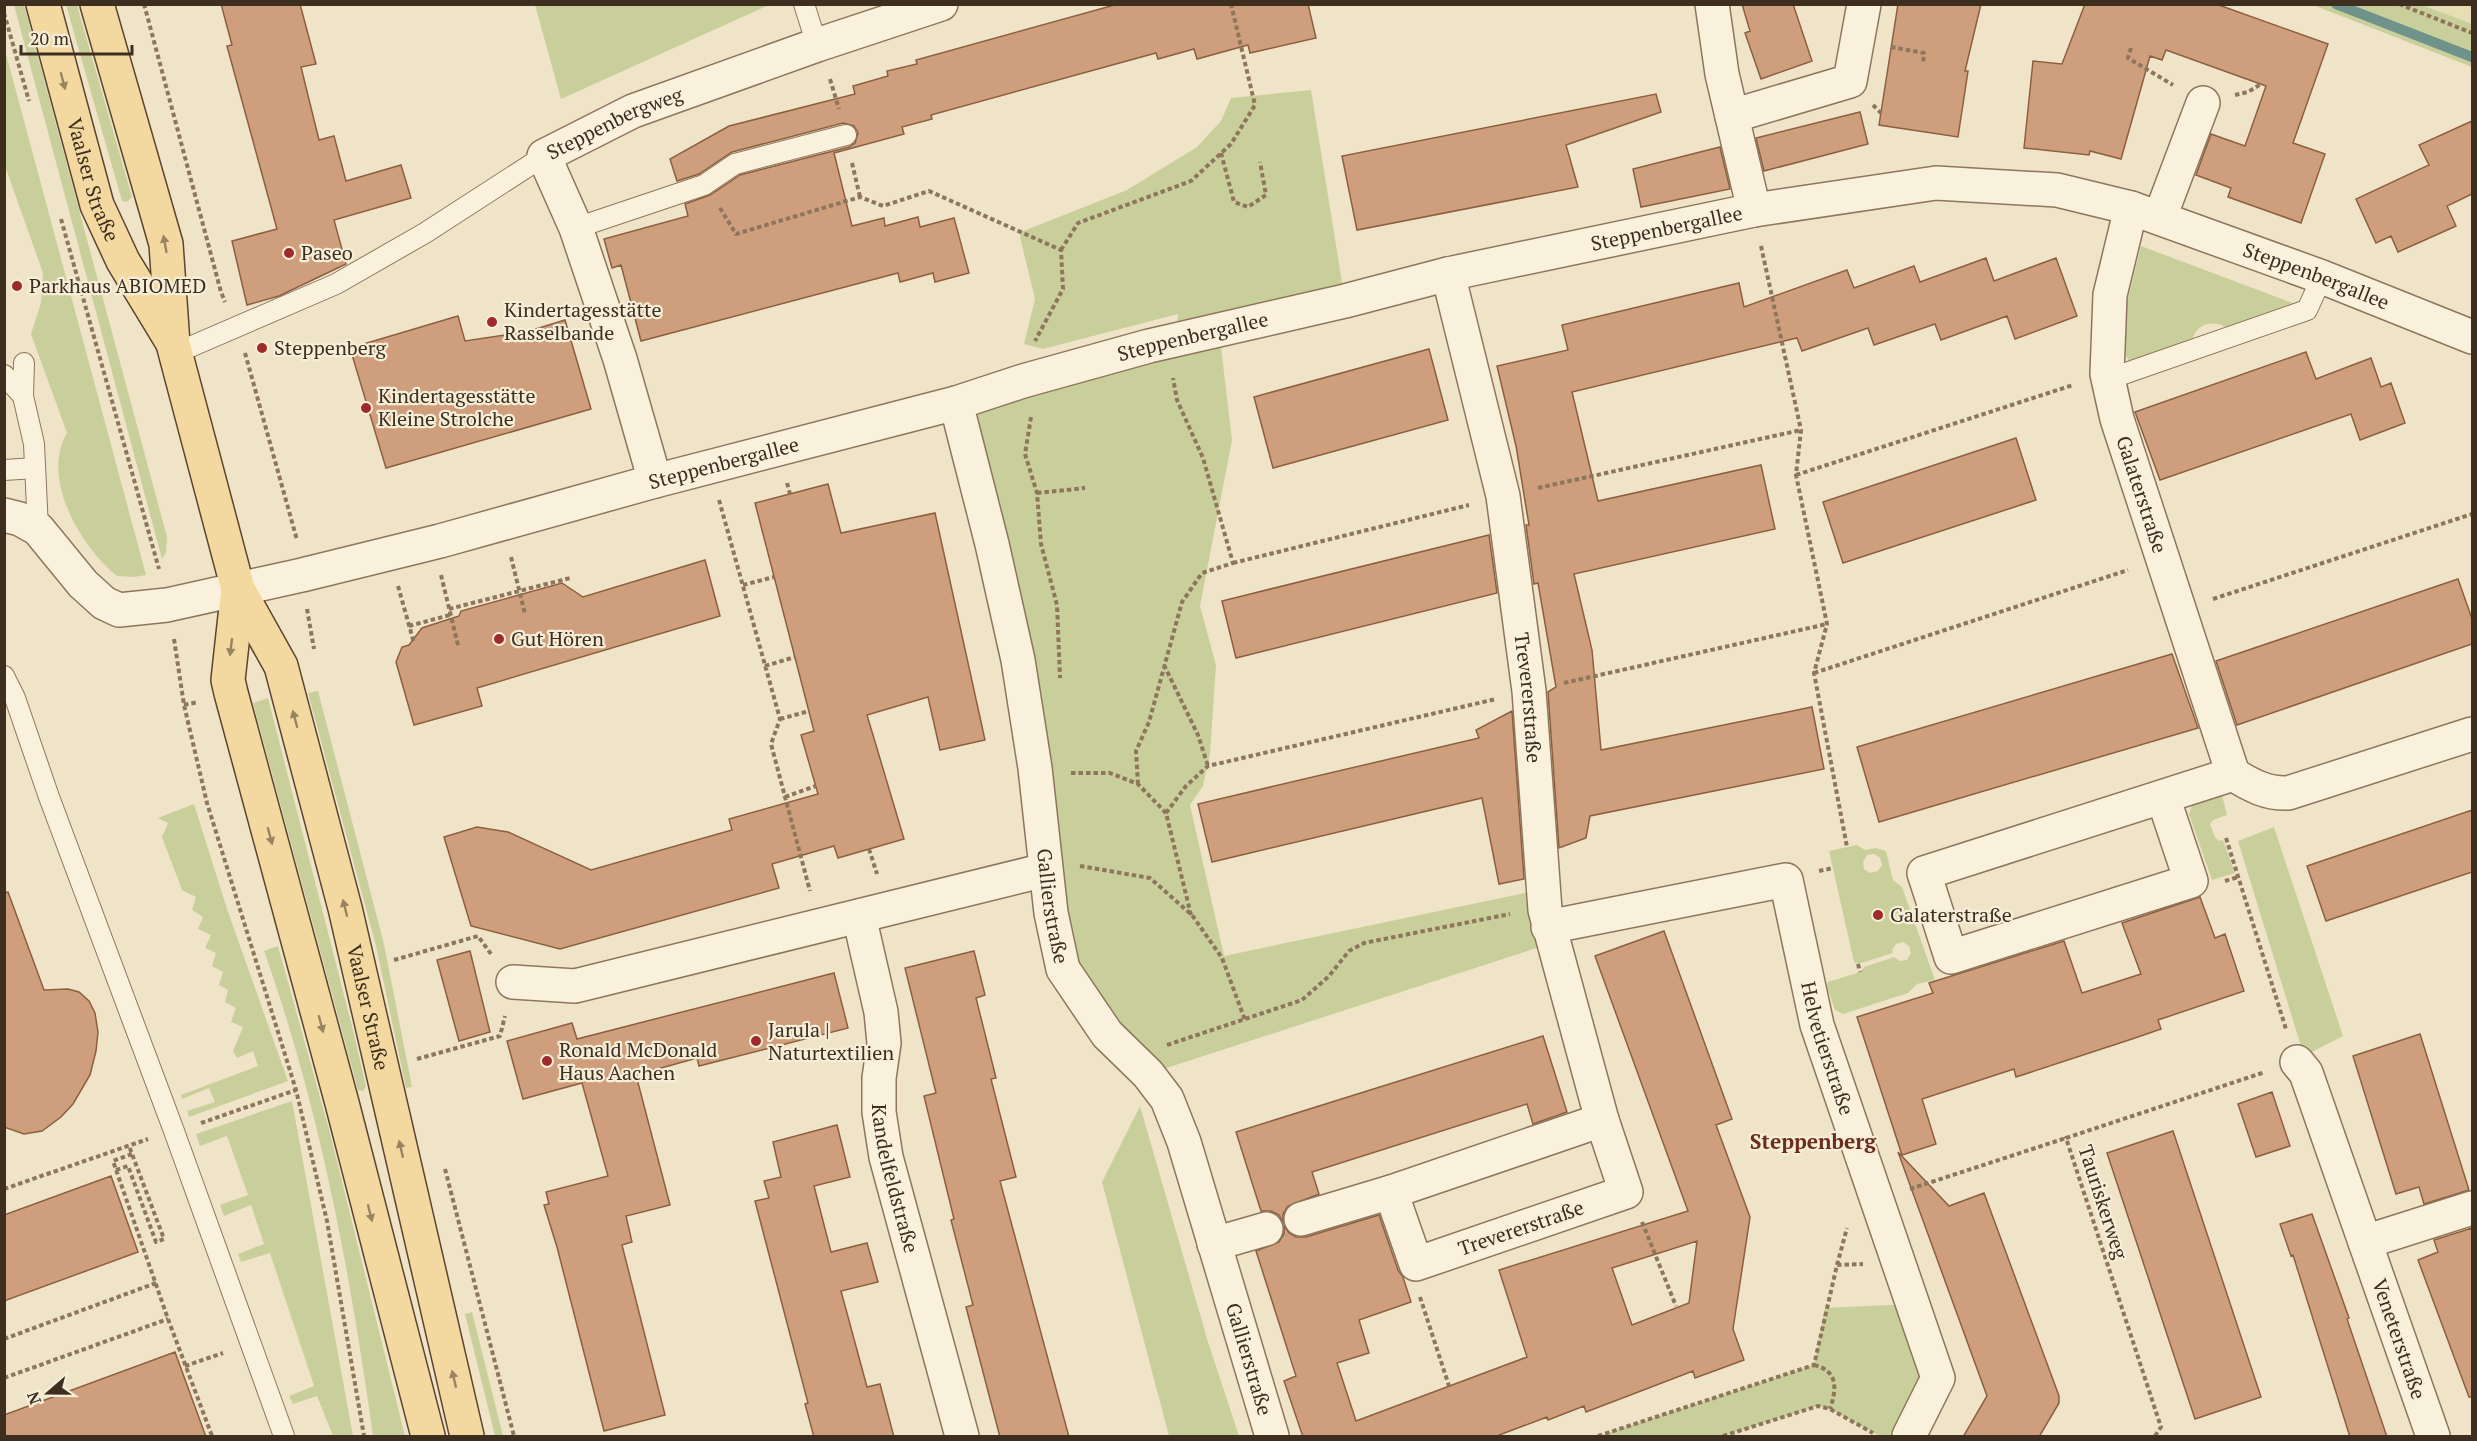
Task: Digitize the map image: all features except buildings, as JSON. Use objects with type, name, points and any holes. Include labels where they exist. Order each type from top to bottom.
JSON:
[{"type":"main road","name":"Vaalser Straße","points":[[43,4],[97,205],[123,261],[175,349]]},
{"type":"main road","name":"Vaalser Straße","points":[[97,4],[166,244],[175,349],[238,589],[281,666],[345,908],[467,1437]]},
{"type":"main road","name":"Vaalser Straße","points":[[238,589],[229,686],[342,1103],[428,1437]]},
{"type":"street","name":"Steppenbergweg","points":[[656,481],[620,359],[576,228],[544,156],[633,111],[817,45],[941,4]]},
{"type":"street","points":[[1712,4],[1722,74],[1754,210]]},
{"type":"street","points":[[1732,116],[1850,81],[1864,4]]},
{"type":"street","points":[[2146,212],[2204,103]]},
{"type":"street","name":"Steppenbergallee","points":[[38,529],[83,584],[104,603],[119,610],[167,605],[440,541],[656,481],[956,403],[1023,381],[1149,346],[1346,301],[1448,274],[1754,210],[1936,183],[2057,190],[2146,212],[2322,277],[2472,337]]},
{"type":"street","name":"Galaterstraße","points":[[2146,212],[2110,295],[2108,376],[2117,419],[2233,774]]},
{"type":"street","name":"Trevererstraße","points":[[1391,1192],[1416,1264],[1626,1192],[1602,1120],[1546,919],[1529,691],[1503,496],[1448,274]]},
{"type":"street","name":"Gallierstraße","points":[[956,403],[992,544],[1018,660],[1035,768],[1045,870],[1056,943],[1063,969],[1107,1034],[1148,1074],[1167,1099],[1184,1142],[1272,1437]]},
{"type":"street","points":[[4,515],[20,519],[38,529]]},
{"type":"street","points":[[2163,797],[2191,881],[1951,957],[1924,873],[2233,774],[2247,783],[2274,794],[2288,793],[2472,734]]},
{"type":"street","points":[[513,982],[575,986],[1045,870]]},
{"type":"street","name":"Helvetierstraße","points":[[1546,919],[1786,880],[1817,1025],[1938,1378],[1909,1437]]},
{"type":"street","name":"Kandelfeldstraße","points":[[859,916],[885,1043],[879,1078],[879,1112],[886,1157],[962,1437]]},
{"type":"street","name":"Veneterstraße","points":[[2297,1062],[2306,1073],[2433,1437]]},
{"type":"street","points":[[1301,1219],[1391,1192],[1602,1120]]},
{"type":"street","points":[[2365,1242],[2472,1208]]},
{"type":"street","points":[[1214,1244],[1266,1229]]},
{"type":"lane","points":[[804,4],[817,45]]},
{"type":"lane","points":[[576,228],[704,185],[735,164],[846,135]]},
{"type":"lane","points":[[175,349],[336,284],[425,233],[544,156]]},
{"type":"lane","points":[[2108,376],[2307,310],[2322,277]]},
{"type":"lane","points":[[14,398],[24,363]]},
{"type":"lane","points":[[4,375],[34,444],[38,529]]},
{"type":"lane","points":[[4,470],[35,468]]},
{"type":"lane","points":[[4,676],[15,698],[284,1437]]},
{"type":"path","points":[[144,4],[221,292],[237,325],[297,541]]},
{"type":"path","points":[[1032,346],[1063,289],[1061,250],[1078,223],[1191,181],[1231,144],[1255,105],[1230,4]]},
{"type":"path","points":[[2399,4],[2472,33]]},
{"type":"path","points":[[4,13],[30,104]]},
{"type":"path","points":[[1221,153],[1234,202],[1248,207],[1266,195],[1260,162]]},
{"type":"path","points":[[704,185],[736,234],[860,197],[883,206],[928,191],[1061,250]]},
{"type":"path","points":[[1754,210],[1801,430],[1796,475],[1827,624],[1814,673],[1847,847]]},
{"type":"path","points":[[61,218],[159,569]]},
{"type":"path","points":[[1138,784],[1136,751],[1149,722],[1182,602],[1202,573],[1233,563],[1203,458],[1177,400],[1171,370]]},
{"type":"path","points":[[1796,475],[2108,376]]},
{"type":"path","points":[[1031,414],[1025,454],[1037,493],[1041,544],[1057,605],[1060,681]]},
{"type":"path","points":[[710,468],[780,719],[771,744],[820,927]]},
{"type":"path","points":[[786,480],[790,494]]},
{"type":"path","points":[[1037,493],[1085,488]]},
{"type":"path","points":[[2178,610],[2472,514]]},
{"type":"path","points":[[510,553],[525,614]]},
{"type":"path","points":[[1814,673],[2163,559]]},
{"type":"path","points":[[440,572],[458,645]]},
{"type":"path","points":[[743,585],[774,577]]},
{"type":"path","points":[[449,609],[570,578]]},
{"type":"path","points":[[397,582],[414,643]]},
{"type":"path","points":[[308,613],[316,658]]},
{"type":"path","points":[[409,626],[450,615]]},
{"type":"path","points":[[1166,813],[1186,786],[1208,766],[1827,624]]},
{"type":"path","points":[[173,637],[184,705],[207,803],[297,1090],[327,1221],[364,1437]]},
{"type":"path","points":[[765,666],[795,657]]},
{"type":"path","points":[[1164,665],[1198,735],[1208,766]]},
{"type":"path","points":[[184,705],[195,703]]},
{"type":"path","points":[[780,719],[809,711]]},
{"type":"path","points":[[1061,773],[1110,773],[1138,784],[1166,813],[1192,915]]},
{"type":"path","points":[[785,797],[816,786]]},
{"type":"path","points":[[2226,838],[2297,1062]]},
{"type":"path","points":[[1045,870],[1080,866],[1150,878],[1192,915],[1222,958],[1245,1020]]},
{"type":"path","points":[[1158,1048],[1302,1000],[1329,976],[1349,951],[1364,943],[1532,910],[1546,919]]},
{"type":"path","points":[[393,960],[478,936],[513,982],[500,1036],[417,1059]]},
{"type":"path","points":[[1858,964],[1860,972]]},
{"type":"path","name":"Tauriskerweg","points":[[2155,1437],[2161,1426],[2066,1138],[2297,1062]]},
{"type":"path","points":[[4,1190],[297,1090]]},
{"type":"path","points":[[1877,1200],[2066,1138]]},
{"type":"path","points":[[116,1170],[128,1166],[156,1242],[164,1239],[129,1146]]},
{"type":"path","points":[[132,1154],[112,1161],[212,1437]]},
{"type":"path","points":[[1626,1192],[1644,1227],[1676,1306]]},
{"type":"path","points":[[1814,1365],[1837,1265],[1899,1264]]},
{"type":"path","points":[[4,1339],[156,1283]]},
{"type":"path","points":[[4,1378],[168,1319]]},
{"type":"path","points":[[1429,1325],[1449,1386]]},
{"type":"path","points":[[185,1366],[250,1343]]},
{"type":"path","points":[[1598,1437],[1814,1365],[1830,1372],[1835,1379],[1836,1387],[1830,1409]]},
{"type":"path","points":[[1723,1437],[1818,1406],[1830,1409],[1879,1437]]},
{"type":"shaded area","points":[[2422,5],[2472,5],[2472,24]]},
{"type":"green space","points":[[535,4],[769,5],[561,99]]},
{"type":"green space","points":[[14,5],[24,5],[167,537],[166,552],[162,559]]},
{"type":"green space","points":[[66,5],[77,5],[132,197],[127,202],[122,201]]},
{"type":"green space","points":[[2313,5],[2422,5],[2472,24],[2472,67]]},
{"type":"green space","points":[[5,50],[146,575],[117,576],[103,563],[78,530],[61,490],[58,470],[60,451],[67,433],[31,334],[41,303],[43,273],[5,166]]},
{"type":"green space","points":[[1311,90],[1345,301],[1219,330],[1232,440],[1200,606],[1216,665],[1210,754],[1203,786],[1190,805],[1224,956],[1544,889],[1552,943],[1148,1074],[1089,1010],[956,403],[1175,340],[1178,314],[1043,349],[1024,344],[1035,299],[1020,237],[1021,232],[1127,190],[1197,147],[1221,121],[1231,98]]},
{"type":"green space","points":[[2141,246],[2295,304],[2230,329],[2218,324],[2207,324],[2198,329],[2192,340],[2129,362],[2123,349],[2127,303]]},
{"type":"green space","points":[[318,691],[384,944],[412,1087],[406,1088],[376,946],[308,693]]},
{"type":"green space","points":[[268,698],[354,1034],[366,1087],[363,1091],[358,1090],[253,703]]},
{"type":"green space","points":[[2221,791],[2227,815],[2213,820],[2210,824],[2215,837],[2219,841],[2223,840],[2235,873],[2212,880],[2189,814],[2194,799]]},
{"type":"green space","points":[[194,804],[227,909],[288,1081],[189,1117],[187,1111],[215,1102],[209,1088],[182,1099],[181,1095],[258,1066],[253,1051],[237,1058],[233,1051],[243,1027],[231,1022],[236,1008],[225,1002],[228,990],[219,985],[223,972],[212,966],[216,953],[205,948],[211,935],[198,929],[203,917],[192,910],[196,897],[182,890],[162,837],[168,823],[158,818]]},
{"type":"green space","points":[[2274,827],[2343,1036],[2304,1056],[2238,841]]},
{"type":"green space","name":"Galaterstraße","points":[[1857,845],[1865,850],[1876,848],[1886,851],[1893,880],[1902,887],[1935,980],[1917,984],[1908,993],[1843,1014],[1835,1010],[1827,986],[1828,982],[1860,972],[1864,967],[1894,957],[1900,961],[1907,960],[1911,953],[1909,946],[1903,942],[1896,944],[1892,950],[1893,953],[1858,964],[1854,962],[1829,851]],"holes":[[[1874,854],[1880,858],[1882,865],[1878,871],[1870,873],[1864,869],[1863,862],[1867,855]]]},
{"type":"green space","points":[[278,946],[330,1133],[405,1436],[373,1436],[354,1313],[331,1191],[301,1070],[264,951]]},
{"type":"green space","points":[[292,1101],[353,1436],[333,1436],[317,1396],[293,1404],[289,1396],[314,1386],[270,1253],[241,1262],[238,1254],[264,1244],[251,1205],[224,1216],[220,1205],[248,1195],[227,1136],[200,1146],[196,1134]]},
{"type":"green space","points":[[1140,1106],[1208,1342],[1239,1436],[1169,1436],[1102,1182]]},
{"type":"green space","points":[[1912,1304],[1938,1378],[1909,1436],[1879,1436],[1830,1409],[1818,1406],[1723,1436],[1598,1436],[1814,1365],[1825,1308]]},
{"type":"green space","points":[[472,1312],[503,1436],[495,1436],[465,1314]]},
{"type":"waterway","points":[[2336,4],[2472,57]]},
{"type":"place","name":"Paseo","points":[[289,253]]},
{"type":"place","name":"Parkhaus ABIOMED","points":[[17,286]]},
{"type":"place","name":"Kindertagesstätte Rasselbande","points":[[492,322]]},
{"type":"place","name":"Steppenberg","points":[[262,348]]},
{"type":"place","name":"Kindertagesstätte Kleine Strolche","points":[[366,408]]},
{"type":"place","name":"Gut Hören","points":[[499,639]]},
{"type":"place","name":"Galaterstraße","points":[[1878,915]]},
{"type":"place","name":"Jarula | Naturtextilien","points":[[756,1041]]},
{"type":"place","name":"Ronald McDonald Haus Aachen","points":[[547,1061]]},
{"type":"district","name":"Steppenberg","points":[[1813,1142]]}]
